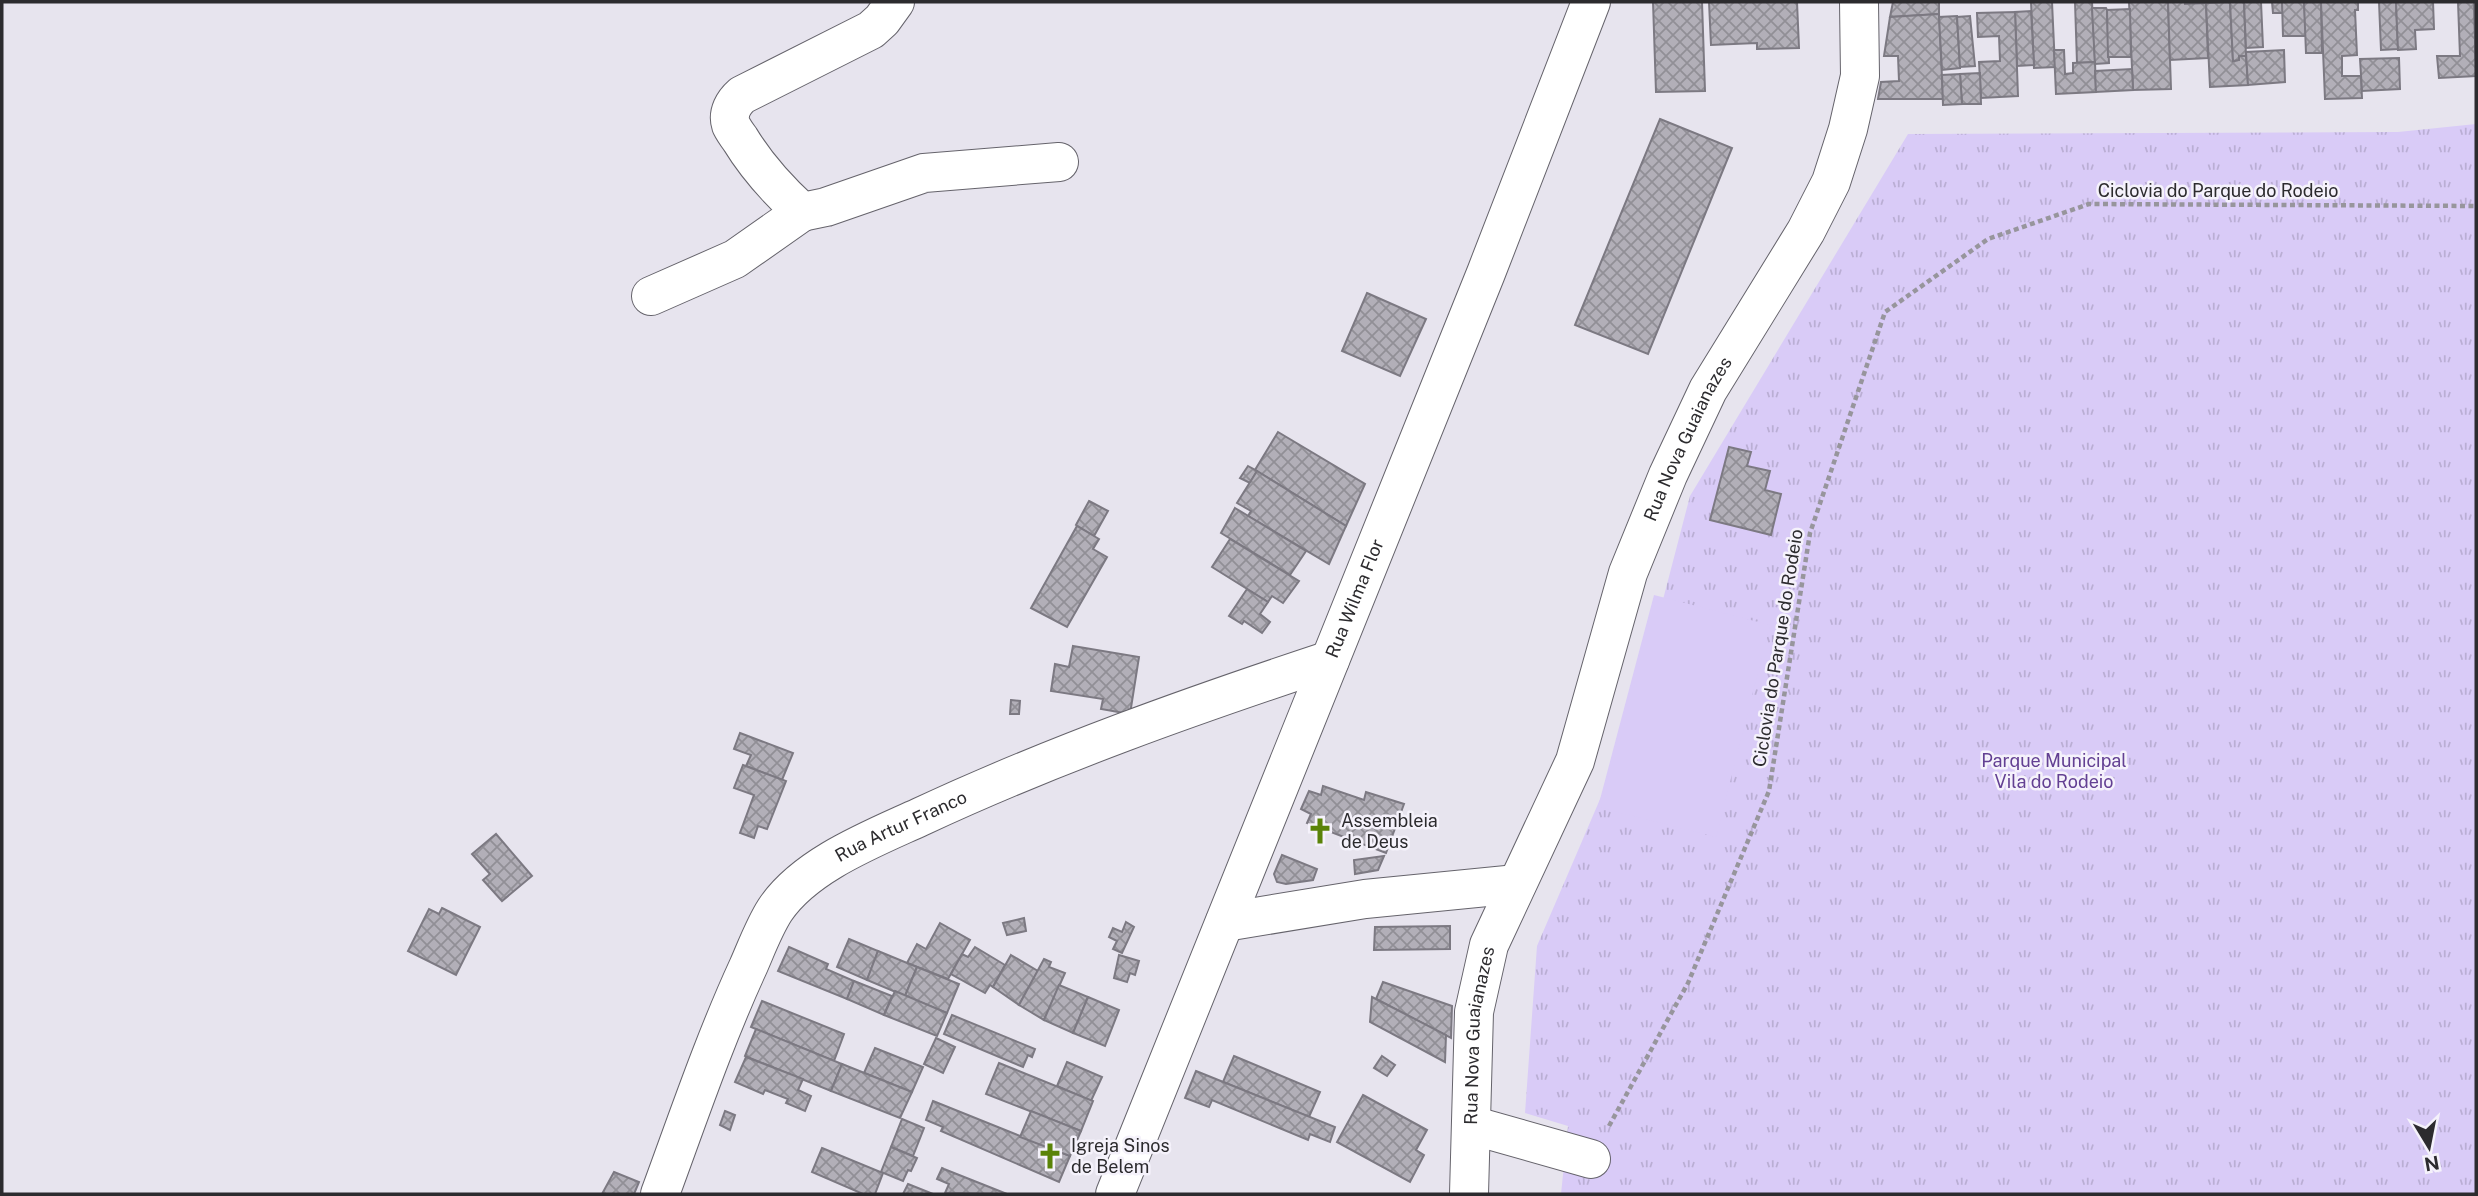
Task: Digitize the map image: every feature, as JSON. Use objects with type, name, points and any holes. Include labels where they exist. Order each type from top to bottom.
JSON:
[{"type":"street","points":[[802,212],[753,162],[731,124],[734,102],[742,95],[871,30],[882,20],[894,2]]},
{"type":"street","name":"Rua Wilma Flor","points":[[1115,1194],[1486,273],[1591,2]]},
{"type":"street","name":"Rua Nova Guaianazes","points":[[1469,1194],[1474,1012],[1489,945],[1575,761],[1628,573],[1668,475],[1708,390],[1806,231],[1830,182],[1848,129],[1860,76],[1859,2]]},
{"type":"street","points":[[651,296],[735,259],[802,212],[827,207],[924,173],[1059,162]]},
{"type":"street","name":"Rua Artur Franco","points":[[660,1194],[731,1002],[774,912],[799,884],[815,871],[880,835],[991,783],[1190,706],[1330,660]]},
{"type":"street","points":[[1225,922],[1365,899],[1517,884]]},
{"type":"street","points":[[1471,1125],[1591,1159]]},
{"type":"path","name":"Ciclovia do Parque do Rodeio","points":[[1591,1159],[1688,983],[1769,791],[1810,533],[1885,312],[1988,239],[2089,204],[2476,206]]},
{"type":"green space","name":"Parque Municipal Vila do Rodeio","points":[[2476,124],[2476,1194],[1561,1194],[1568,1126],[1525,1113],[1537,946],[1628,734],[1690,496],[1908,134],[2398,132]]},
{"type":"green space","points":[[1654,595],[1770,625],[1716,837],[1598,807]]},
{"type":"building","points":[[1653,2],[1702,2],[1705,91],[1656,92]]},
{"type":"building","points":[[1709,2],[1797,2],[1799,48],[1757,49],[1757,43],[1711,45]]},
{"type":"building","points":[[1893,2],[1939,2],[1939,14],[1890,17]]},
{"type":"building","points":[[2031,2],[2052,2],[2055,67],[2034,68]]},
{"type":"building","points":[[2075,2],[2092,2],[2095,62],[2077,63]]},
{"type":"building","points":[[2129,2],[2168,2],[2171,89],[2133,90]]},
{"type":"building","points":[[2168,2],[2206,3],[2208,58],[2170,60]]},
{"type":"building","points":[[2230,2],[2233,61],[2239,60],[2239,56],[2246,56],[2248,85],[2210,87],[2206,3]]},
{"type":"building","points":[[2230,2],[2244,2],[2246,56],[2239,56],[2239,60],[2233,61]]},
{"type":"building","points":[[2244,2],[2261,2],[2263,47],[2246,48]]},
{"type":"building","points":[[2272,2],[2282,2],[2283,13],[2273,13]]},
{"type":"building","points":[[2282,2],[2304,2],[2306,36],[2283,36]]},
{"type":"building","points":[[2304,2],[2321,2],[2322,53],[2306,53]]},
{"type":"building","points":[[2321,2],[2358,2],[2358,10],[2355,10],[2357,55],[2342,56],[2342,76],[2361,76],[2362,98],[2325,99]]},
{"type":"building","points":[[2379,2],[2396,2],[2398,49],[2381,50]]},
{"type":"building","points":[[2396,2],[2433,2],[2434,29],[2415,30],[2416,49],[2398,50]]},
{"type":"building","points":[[2458,2],[2474,2],[2476,76],[2439,78],[2437,56],[2460,56]]},
{"type":"building","points":[[2474,2],[2476,2],[2476,61]]},
{"type":"building","points":[[2092,8],[2107,10],[2109,63],[2095,64]]},
{"type":"building","points":[[2130,9],[2131,57],[2108,57],[2107,10]]},
{"type":"building","points":[[2031,11],[2034,65],[2017,66],[2015,12]]},
{"type":"building","points":[[2015,12],[2018,96],[1981,98],[1979,62],[2000,61],[1999,36],[1978,37],[1977,13]]},
{"type":"building","points":[[1939,14],[1943,99],[1878,99],[1881,82],[1899,81],[1898,56],[1884,56],[1890,17]]},
{"type":"building","points":[[1957,16],[1960,68],[1942,70],[1939,17]]},
{"type":"building","points":[[1970,16],[1975,66],[1960,67],[1957,17]]},
{"type":"building","points":[[2054,50],[2064,50],[2065,74],[2073,73],[2073,63],[2095,62],[2096,92],[2056,94]]},
{"type":"building","points":[[2284,50],[2285,82],[2248,85],[2246,52]]},
{"type":"building","points":[[2399,58],[2400,89],[2362,91],[2360,59]]},
{"type":"building","points":[[2132,69],[2133,90],[2096,92],[2095,71]]},
{"type":"building","points":[[1980,73],[1981,104],[1962,104],[1960,74]]},
{"type":"building","points":[[1960,74],[1962,104],[1943,105],[1942,75]]},
{"type":"building","points":[[1660,119],[1732,148],[1648,354],[1575,325]]},
{"type":"building","points":[[1367,293],[1426,319],[1400,376],[1342,351]]},
{"type":"building","points":[[1278,432],[1365,484],[1346,526],[1255,470]]},
{"type":"building","points":[[1729,447],[1751,452],[1747,466],[1770,471],[1765,490],[1781,494],[1771,535],[1710,520]]},
{"type":"building","points":[[1248,466],[1257,471],[1250,483],[1240,478]]},
{"type":"building","points":[[1257,471],[1346,526],[1329,564],[1248,516],[1251,511],[1237,503]]},
{"type":"building","points":[[1089,501],[1108,511],[1094,536],[1076,525]]},
{"type":"building","points":[[1235,508],[1306,551],[1290,575],[1221,533]]},
{"type":"building","points":[[1077,526],[1099,539],[1093,549],[1107,557],[1067,627],[1031,608]]},
{"type":"building","points":[[1230,539],[1299,581],[1283,603],[1272,596],[1268,602],[1212,567]]},
{"type":"building","points":[[1247,589],[1268,602],[1260,614],[1270,622],[1262,633],[1244,621],[1242,624],[1229,616]]},
{"type":"building","points":[[1073,646],[1139,657],[1130,714],[1101,709],[1103,699],[1051,691],[1055,664],[1069,667]]},
{"type":"building","points":[[1011,700],[1020,701],[1019,714],[1010,714]]},
{"type":"building","points":[[740,733],[793,753],[782,780],[746,766],[751,755],[734,749]]},
{"type":"building","points":[[743,765],[786,781],[767,829],[758,826],[754,838],[740,833],[754,795],[734,788]]},
{"type":"building","points":[[1323,786],[1364,800],[1366,792],[1404,804],[1386,853],[1307,823],[1311,814],[1301,809],[1309,791],[1321,795]]},
{"type":"building","points":[[496,834],[532,876],[502,901],[483,880],[490,874],[472,854]]},
{"type":"building","points":[[1282,855],[1317,869],[1313,880],[1286,884],[1277,882],[1274,874]]},
{"type":"building","points":[[1384,856],[1378,870],[1355,874],[1354,860]]},
{"type":"building","points":[[442,908],[480,927],[456,975],[408,951],[429,909],[439,914]]},
{"type":"building","points":[[1024,918],[1026,931],[1007,935],[1003,923]]},
{"type":"building","points":[[1126,922],[1134,927],[1122,953],[1113,949],[1117,941],[1109,937],[1113,928],[1122,932]]},
{"type":"building","points":[[940,923],[970,940],[948,979],[907,963],[917,944],[926,949]]},
{"type":"building","points":[[1450,926],[1450,949],[1374,950],[1375,927]]},
{"type":"building","points":[[849,939],[878,951],[867,980],[837,967]]},
{"type":"building","points":[[789,947],[828,964],[826,969],[854,981],[847,999],[778,971]]},
{"type":"building","points":[[975,947],[1005,965],[993,987],[990,985],[985,993],[951,974],[962,954],[968,957]]},
{"type":"building","points":[[878,951],[917,967],[905,996],[867,980]]},
{"type":"building","points":[[1011,955],[1038,971],[1019,1005],[993,987]]},
{"type":"building","points":[[1119,955],[1139,961],[1135,975],[1130,973],[1127,982],[1114,978]]},
{"type":"building","points":[[1044,959],[1051,962],[1049,967],[1065,973],[1044,1020],[1019,1005]]},
{"type":"building","points":[[917,967],[959,984],[947,1013],[905,996]]},
{"type":"building","points":[[854,981],[892,996],[884,1015],[847,999]]},
{"type":"building","points":[[1383,982],[1452,1006],[1451,1038],[1376,999]]},
{"type":"building","points":[[1059,985],[1088,997],[1073,1033],[1044,1020]]},
{"type":"building","points":[[895,991],[947,1013],[937,1036],[884,1015]]},
{"type":"building","points":[[1088,997],[1119,1010],[1105,1046],[1073,1033]]},
{"type":"building","points":[[1372,997],[1446,1035],[1445,1062],[1370,1022]]},
{"type":"building","points":[[762,1001],[844,1034],[834,1061],[751,1027]]},
{"type":"building","points":[[952,1015],[1035,1049],[1032,1057],[1028,1055],[1023,1067],[944,1034]]},
{"type":"building","points":[[756,1029],[842,1064],[831,1091],[745,1056]]},
{"type":"building","points":[[936,1038],[955,1047],[943,1073],[924,1064]]},
{"type":"building","points":[[875,1048],[923,1067],[912,1092],[864,1073]]},
{"type":"building","points":[[1234,1056],[1320,1092],[1309,1117],[1223,1082]]},
{"type":"building","points":[[1382,1056],[1395,1065],[1387,1076],[1374,1068]]},
{"type":"building","points":[[746,1057],[803,1079],[798,1090],[811,1096],[805,1111],[786,1103],[788,1099],[765,1090],[763,1094],[735,1082]]},
{"type":"building","points":[[1067,1062],[1102,1077],[1091,1101],[1057,1086]]},
{"type":"building","points":[[999,1063],[1093,1101],[1081,1131],[986,1094]]},
{"type":"building","points":[[842,1064],[912,1092],[900,1118],[831,1091]]},
{"type":"building","points":[[1196,1071],[1335,1127],[1330,1142],[1310,1134],[1308,1140],[1212,1100],[1209,1107],[1185,1098]]},
{"type":"building","points":[[1363,1095],[1427,1130],[1416,1150],[1424,1155],[1410,1182],[1337,1142]]},
{"type":"building","points":[[933,1101],[1070,1156],[1059,1182],[941,1131],[943,1127],[926,1120]]},
{"type":"building","points":[[725,1111],[735,1115],[730,1130],[720,1125]]},
{"type":"building","points":[[1031,1111],[1081,1131],[1070,1156],[1020,1137]]},
{"type":"building","points":[[902,1119],[924,1128],[913,1156],[891,1147]]},
{"type":"building","points":[[891,1147],[917,1158],[903,1181],[881,1172]]},
{"type":"building","points":[[822,1148],[883,1173],[875,1194],[863,1194],[812,1172]]},
{"type":"building","points":[[942,1168],[1007,1194],[945,1193],[949,1184],[937,1179]]},
{"type":"building","points":[[614,1172],[639,1182],[634,1194],[602,1194]]},
{"type":"building","points":[[908,1184],[933,1194],[903,1194]]},
{"type":"place","name":"Assembleia de Deus","points":[[1320,831]]},
{"type":"place","name":"Igreja Sinos de Belem","points":[[1050,1156]]}]
